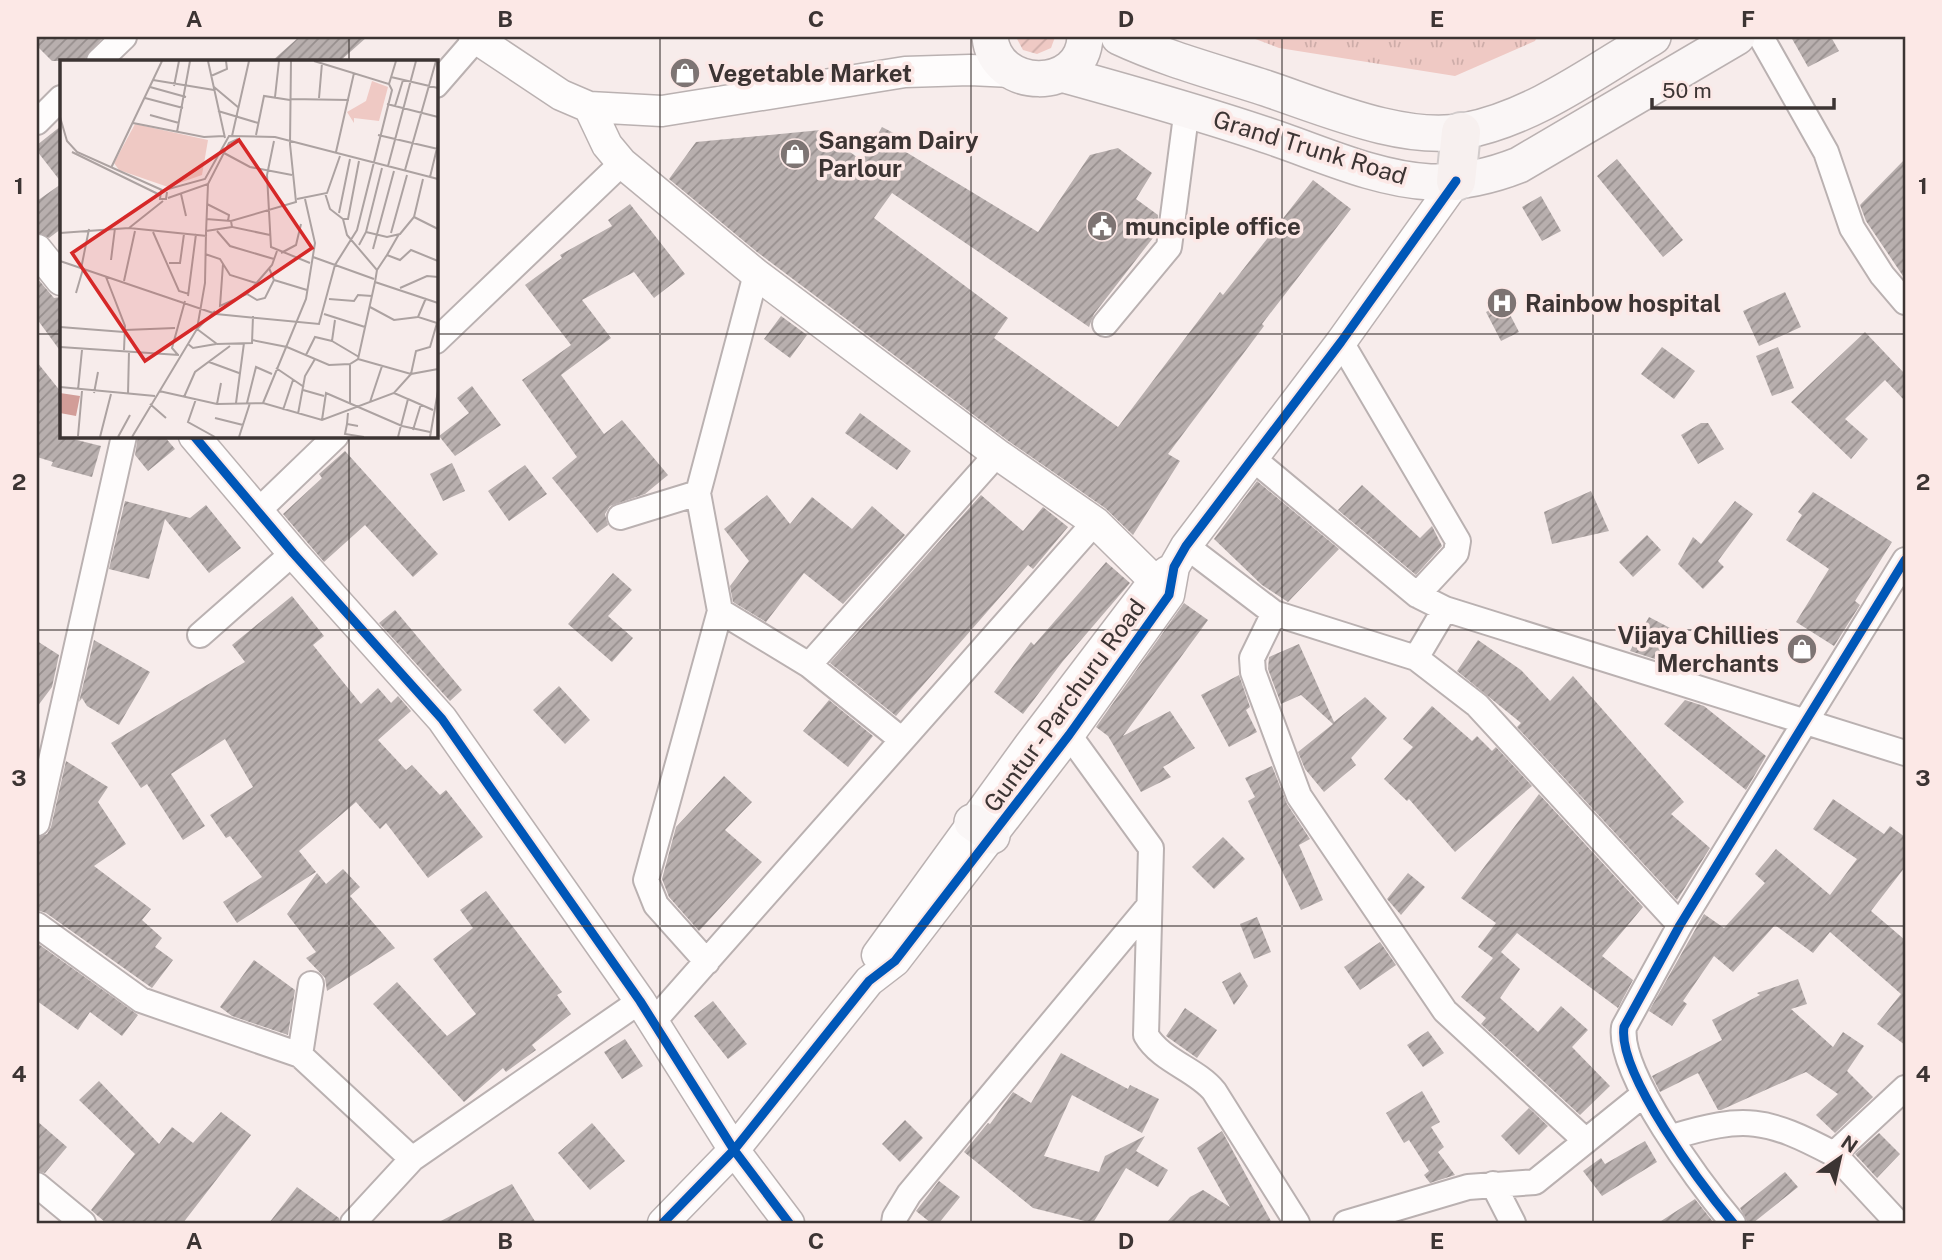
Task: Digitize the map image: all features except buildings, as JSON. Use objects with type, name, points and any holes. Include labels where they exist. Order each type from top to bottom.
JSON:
[{"type":"main road","points":[[1000,55],[1026,79],[1044,80],[1061,74],[1076,62],[1085,37]]},
{"type":"main road","name":"Grand Trunk Road","points":[[1119,37],[1171,58],[1371,122],[1418,131],[1461,132],[1494,124],[1552,98],[1653,37]]},
{"type":"main road","name":"Grand Trunk Road","points":[[1061,74],[1187,108],[1383,174],[1431,182],[1456,181],[1495,174],[1519,165],[1737,37]]},
{"type":"main road","points":[[1456,181],[1461,132]]},
{"type":"street","points":[[100,60],[124,37]]},
{"type":"street","points":[[482,37],[593,95],[666,99],[909,60],[1000,55]]},
{"type":"street","points":[[438,83],[482,37]]},
{"type":"street","points":[[482,37],[561,94],[589,107],[662,111],[905,72],[970,70],[1000,55]]},
{"type":"street","points":[[1761,37],[1826,152],[1852,228],[1863,248],[1905,302]]},
{"type":"street","points":[[37,122],[60,99]]},
{"type":"street","points":[[589,107],[607,145],[622,163],[756,274],[997,454],[1095,522],[1171,572],[1274,613],[1416,658],[1477,705],[1680,925]]},
{"type":"street","points":[[1105,324],[1169,247],[1187,108]]},
{"type":"street","points":[[438,339],[622,163]]},
{"type":"street","name":"Guntur - Parchuru Road","points":[[663,1223],[734,1150],[869,981],[879,949],[982,829],[1058,728],[1251,457],[1341,342],[1456,181]]},
{"type":"street","points":[[39,256],[60,279]]},
{"type":"street","points":[[707,962],[656,905],[646,880],[720,611],[698,493],[756,274]]},
{"type":"street","points":[[1341,342],[1458,541],[1456,553],[1417,595]]},
{"type":"street","points":[[37,823],[124,438]]},
{"type":"street","points":[[196,438],[293,553],[442,719],[647,1011],[734,1150],[789,1223]]},
{"type":"street","points":[[258,511],[334,438]]},
{"type":"street","points":[[809,666],[997,454]]},
{"type":"street","points":[[1251,457],[1417,595],[1445,609],[1905,753]]},
{"type":"street","points":[[620,517],[698,493]]},
{"type":"street","points":[[353,1223],[412,1159],[647,1011],[707,962],[1095,522]]},
{"type":"street","points":[[200,635],[293,553]]},
{"type":"street","points":[[1733,1223],[1644,1094],[1625,1054],[1622,1040],[1624,1027],[1680,925],[1905,560]]},
{"type":"street","points":[[1416,658],[1445,609]]},
{"type":"street","points":[[720,611],[809,666],[902,740]]},
{"type":"street","points":[[1274,613],[1252,658],[1253,671],[1299,796],[1445,1011],[1586,1141]]},
{"type":"street","points":[[1058,728],[1151,848],[1146,1035],[1159,1051],[1201,1078],[1214,1091],[1297,1223]]},
{"type":"street","points":[[894,1223],[909,1194],[1149,905]]},
{"type":"street","points":[[37,925],[141,1000],[300,1055],[412,1159]]},
{"type":"street","points":[[300,1055],[310,984]]},
{"type":"street","points":[[1834,1154],[1905,1088]]},
{"type":"street","points":[[1346,1223],[1468,1187],[1535,1182],[1644,1094]]},
{"type":"street","points":[[1672,1137],[1718,1123],[1744,1121],[1770,1125],[1796,1134],[1834,1154],[1898,1223]]},
{"type":"street","points":[[1493,1184],[1513,1223]]},
{"type":"street","points":[[37,1185],[83,1223]]},
{"type":"green space","points":[[1016,37],[1055,37],[1051,48],[1037,54],[1023,50]]},
{"type":"green space","points":[[1250,37],[1537,37],[1535,41],[1455,76],[1279,48]]},
{"type":"cycle path","points":[[663,1223],[734,1150],[869,981],[895,961],[1069,735],[1169,595],[1174,567],[1186,546],[1341,342],[1456,181]]},
{"type":"cycle path","points":[[196,438],[293,553],[442,719],[640,1001],[734,1150],[789,1223]]},
{"type":"cycle path","points":[[1733,1223],[1683,1157],[1647,1099],[1625,1047],[1624,1027],[1680,925],[1905,560]]},
{"type":"place","name":"Vegetable Market","points":[[685,73]]},
{"type":"place","name":"Sangam Dairy Parlour","points":[[795,154]]},
{"type":"place","name":"munciple office","points":[[1102,226]]},
{"type":"place","name":"Rainbow hospital","points":[[1502,303]]},
{"type":"place","name":"Vijaya Chillies Merchants","points":[[1802,649]]}]
